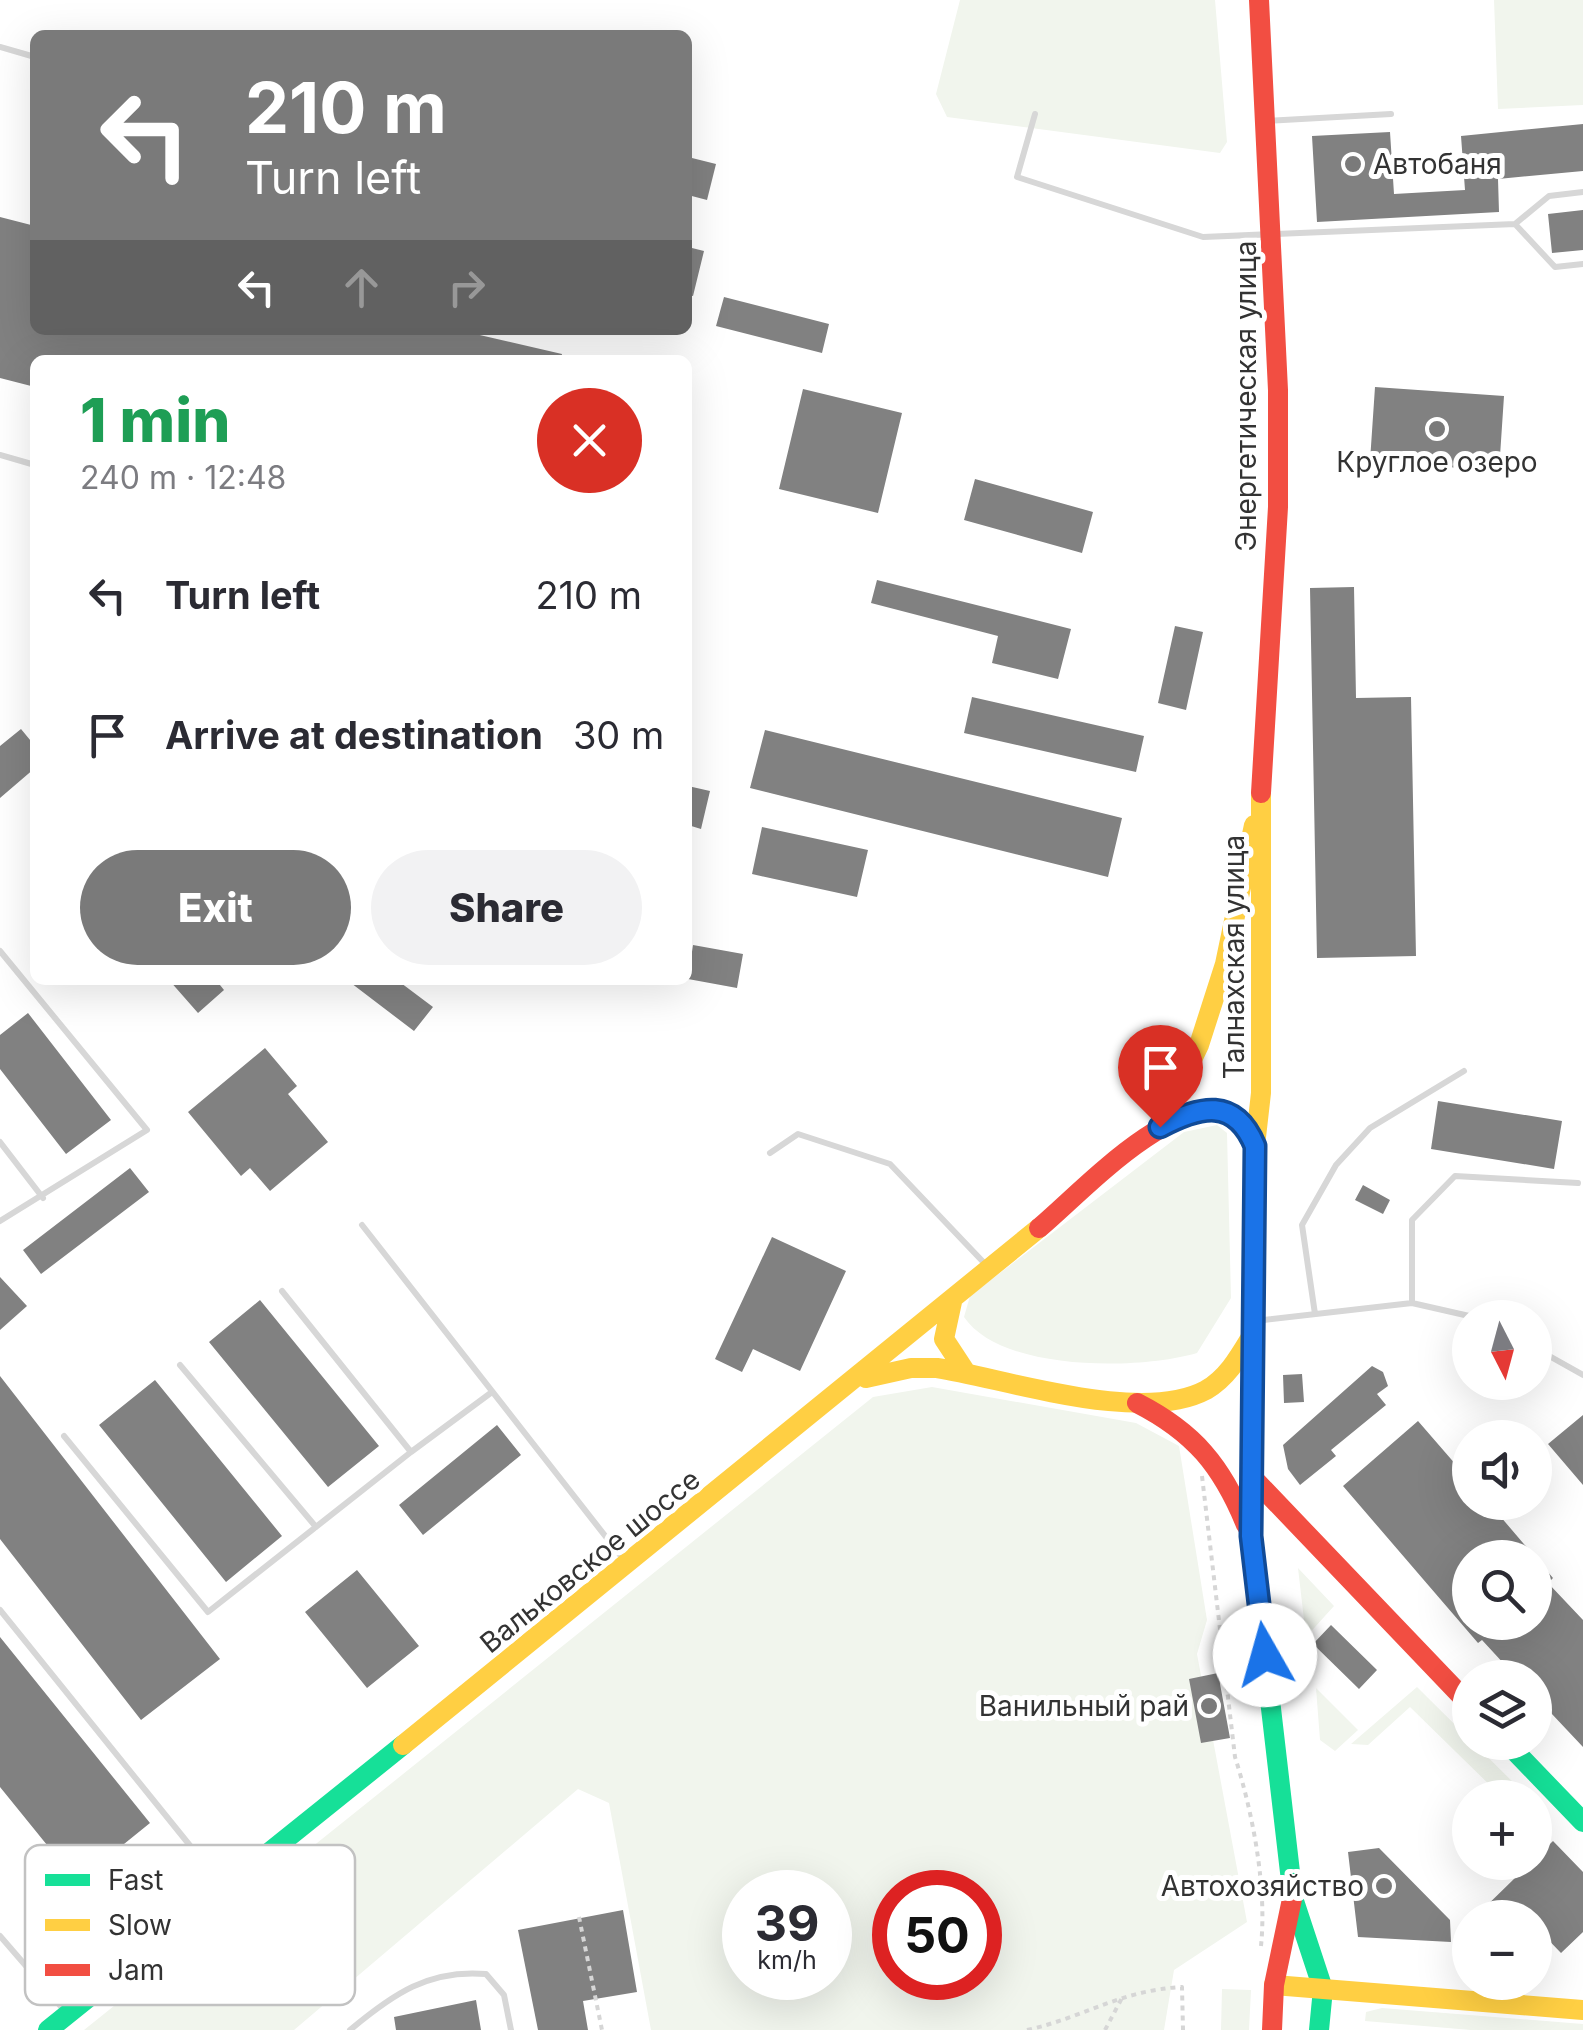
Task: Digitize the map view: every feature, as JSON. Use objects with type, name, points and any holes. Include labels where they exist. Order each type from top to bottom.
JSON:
[{"type":"main road","name":"Энергетическая улица","points":[[1258,0],[1278,320],[1278,506],[1260,793]]},
{"type":"main road","name":"Талнахская улица","points":[[1260,793],[1251,1536],[1292,1898],[1322,1989],[1319,2030]]},
{"type":"main road","name":"Вальковское шоссе","points":[[1160,1127],[1199,1045],[1225,964],[1260,793]]},
{"type":"main road","name":"Вальковское шоссе","points":[[280,1845],[855,1382],[1160,1127],[1180,1116],[1213,1110],[1239,1118],[1255,1146]]},
{"type":"main road","points":[[953,1300],[942,1327],[946,1352],[965,1371]]},
{"type":"main road","points":[[1136,1402],[1200,1392],[1236,1362],[1254,1327]]},
{"type":"main road","points":[[855,1382],[911,1368],[965,1371],[1136,1402],[1172,1420],[1210,1451],[1226,1476],[1251,1536]]},
{"type":"main road","points":[[1252,1477],[1452,1686]]},
{"type":"main road","points":[[1523,1760],[1583,1822]]},
{"type":"main road","name":"Талнахская улица","points":[[1272,2030],[1274,1985],[1292,1898]]},
{"type":"main road","points":[[1274,1985],[1583,2010]]},
{"type":"main road","name":"Вальковское шоссе","points":[[48,2030],[79,2005]]},
{"type":"lane","points":[[0,47],[30,55]]},
{"type":"lane","points":[[1035,114],[1018,177],[1203,237],[1515,224],[1549,196],[1583,192]]},
{"type":"lane","points":[[1266,121],[1391,114]]},
{"type":"lane","points":[[1515,224],[1556,267],[1583,264]]},
{"type":"lane","points":[[0,455],[30,464]]},
{"type":"lane","points":[[0,951],[148,1130],[0,1222]]},
{"type":"lane","points":[[1316,1314],[1302,1225],[1336,1164],[1370,1128],[1464,1071]]},
{"type":"lane","points":[[770,1153],[798,1134],[890,1164],[989,1268]]},
{"type":"lane","points":[[0,1142],[42,1198]]},
{"type":"lane","points":[[1412,1303],[1412,1220],[1455,1176],[1578,1183]]},
{"type":"lane","points":[[362,1225],[628,1565]]},
{"type":"lane","points":[[282,1291],[410,1452]]},
{"type":"lane","points":[[1254,1327],[1316,1314],[1412,1303],[1452,1312]]},
{"type":"lane","points":[[1552,1358],[1583,1375]]},
{"type":"lane","points":[[180,1365],[316,1527]]},
{"type":"lane","points":[[64,1436],[208,1612],[492,1392]]},
{"type":"lane","points":[[0,1610],[190,1845]]},
{"type":"lane","points":[[0,1936],[25,1965]]},
{"type":"lane","points":[[350,2030],[390,1996],[425,1979],[458,1972],[486,1974],[504,1994],[511,2030]]},
{"type":"lane","points":[[60,2005],[68,2014]]},
{"type":"path","points":[[1201,1469],[1224,1630],[1222,1662],[1246,1790],[1264,1921],[1260,1957]]},
{"type":"path","points":[[579,1917],[602,2030]]},
{"type":"path","points":[[1027,2030],[1060,2023],[1123,1996],[1182,1987],[1182,2030]]},
{"type":"path","points":[[1106,2030],[1123,1996]]},
{"type":"shaded area","points":[[960,0],[1215,0],[1227,142],[1220,153],[947,117],[936,94]]},
{"type":"shaded area","points":[[1494,0],[1583,0],[1583,105],[1498,109]]},
{"type":"shaded area","points":[[1217,1125],[1227,1133],[1231,1298],[1197,1353],[1108,1364],[1039,1357],[982,1335],[964,1317],[970,1296],[1184,1132]]},
{"type":"shaded area","points":[[932,1387],[1136,1423],[1179,1446],[1207,1620],[1197,1654],[1247,1922],[1174,1970],[1164,2030],[651,2030],[609,1803],[578,1789],[355,1978],[355,1845],[315,1845],[873,1397]]},
{"type":"shaded area","points":[[1298,1568],[1334,1606],[1306,1637]]},
{"type":"shaded area","points":[[1417,1687],[1452,1722],[1452,1748],[1410,1707],[1368,1745],[1351,1744]]},
{"type":"shaded area","points":[[1316,1688],[1358,1730],[1335,1751],[1320,1740]]},
{"type":"shaded area","points":[[1464,1760],[1491,1760],[1511,1780],[1485,1780]]},
{"type":"shaded area","points":[[1222,1989],[1251,1990],[1249,2030],[1221,2030]]},
{"type":"shaded area","points":[[115,2005],[323,2005],[294,2030],[84,2030]]},
{"type":"shaded area","points":[[1382,2008],[1583,2024],[1583,2030],[1471,2030],[1365,2021],[1366,2012]]},
{"type":"building","points":[[1583,124],[1583,171],[1498,179],[1499,212],[1317,222],[1312,136],[1390,132],[1394,194],[1465,190],[1461,136]]},
{"type":"building","points":[[692,158],[716,164],[707,200],[692,196]]},
{"type":"building","points":[[1583,210],[1583,250],[1552,253],[1548,214]]},
{"type":"building","points":[[0,217],[30,225],[30,335],[480,335],[562,354],[30,355],[30,386],[0,378]]},
{"type":"building","points":[[692,248],[704,251],[692,296]]},
{"type":"building","points":[[724,297],[829,324],[822,353],[716,326]]},
{"type":"building","name":"Круглое озеро","points":[[1375,387],[1504,396],[1499,471],[1370,461]]},
{"type":"building","points":[[803,389],[902,413],[878,513],[779,489]]},
{"type":"building","points":[[975,479],[1093,512],[1082,553],[964,520]]},
{"type":"building","points":[[877,580],[1071,629],[1058,679],[992,663],[998,636],[871,603]]},
{"type":"building","points":[[1354,587],[1356,698],[1411,697],[1416,956],[1317,958],[1310,588]]},
{"type":"building","points":[[1175,626],[1203,632],[1186,710],[1158,703]]},
{"type":"building","points":[[972,697],[1144,736],[1136,772],[964,733]]},
{"type":"building","points":[[21,729],[30,740],[30,772],[0,798],[0,746]]},
{"type":"building","points":[[765,730],[1122,818],[1108,877],[750,788]]},
{"type":"building","points":[[692,787],[710,791],[701,829],[692,826]]},
{"type":"building","points":[[762,827],[868,850],[857,897],[752,874]]},
{"type":"building","points":[[693,945],[743,954],[737,988],[692,980]]},
{"type":"building","points":[[173,985],[220,985],[224,990],[198,1013]]},
{"type":"building","points":[[354,985],[404,985],[433,1007],[414,1031]]},
{"type":"building","points":[[28,1013],[111,1120],[66,1154],[0,1069],[0,1035]]},
{"type":"building","points":[[265,1048],[297,1086],[288,1094],[328,1142],[270,1191],[250,1168],[241,1176],[188,1112]]},
{"type":"building","points":[[1438,1101],[1562,1121],[1554,1169],[1431,1149]]},
{"type":"building","points":[[130,1168],[149,1192],[41,1274],[23,1250]]},
{"type":"building","points":[[1363,1185],[1390,1200],[1383,1214],[1355,1200]]},
{"type":"building","points":[[772,1237],[846,1271],[800,1371],[753,1349],[742,1372],[715,1359]]},
{"type":"building","points":[[0,1277],[27,1306],[0,1330]]},
{"type":"building","points":[[260,1300],[379,1446],[328,1487],[209,1342]]},
{"type":"building","points":[[1372,1366],[1383,1372],[1388,1386],[1377,1394],[1386,1405],[1331,1450],[1336,1456],[1300,1485],[1288,1469],[1283,1445]]},
{"type":"building","points":[[1302,1374],[1304,1402],[1284,1403],[1283,1375]]},
{"type":"building","points":[[0,1376],[220,1659],[141,1720],[0,1539]]},
{"type":"building","points":[[155,1380],[282,1536],[226,1582],[99,1425]]},
{"type":"building","points":[[1583,1415],[1583,1485],[1552,1449],[1552,1441]]},
{"type":"building","points":[[1418,1421],[1452,1460],[1452,1520],[1503,1520],[1520,1540],[1452,1540],[1452,1613],[1343,1486]]},
{"type":"building","points":[[497,1425],[521,1455],[423,1535],[399,1505]]},
{"type":"building","points":[[357,1570],[419,1646],[367,1688],[305,1612]]},
{"type":"building","points":[[1552,1587],[1583,1620],[1583,1747],[1552,1714],[1552,1660],[1500,1660],[1482,1640],[1552,1640]]},
{"type":"building","points":[[1331,1625],[1377,1670],[1359,1689],[1313,1644]]},
{"type":"building","points":[[0,1637],[150,1823],[123,1845],[47,1845],[0,1787]]},
{"type":"building","name":"Ванильный рай","points":[[1218,1673],[1230,1738],[1201,1743],[1189,1679]]},
{"type":"building","points":[[1552,1842],[1583,1872],[1583,1932],[1561,1953],[1552,1944],[1552,1900],[1492,1900],[1513,1880],[1552,1880]]},
{"type":"building","name":"Автохозяйство","points":[[1379,1848],[1450,1920],[1451,1942],[1358,1937],[1348,1852]]},
{"type":"building","points":[[623,1910],[637,1992],[583,2001],[588,2030],[538,2030],[518,1930]]},
{"type":"building","points":[[476,2000],[481,2030],[396,2030],[394,2017]]},
{"type":"traffic: fast","points":[[1252,1468],[1251,1536],[1293,1898],[1323,1989],[1319,2030]]},
{"type":"traffic: fast","points":[[278,1845],[403,1745]]},
{"type":"traffic: fast","points":[[1523,1760],[1583,1822]]},
{"type":"traffic: fast","points":[[48,2030],[79,2005]]},
{"type":"traffic: slow","points":[[1252,1468],[1255,1146],[1261,1093],[1261,793]]},
{"type":"traffic: slow","points":[[1160,1127],[1199,1045],[1225,964],[1254,825]]},
{"type":"traffic: slow","points":[[403,1745],[1039,1228]]},
{"type":"traffic: slow","points":[[952,1302],[944,1339],[965,1371]]},
{"type":"traffic: slow","points":[[866,1378],[911,1368],[937,1368],[1073,1396],[1146,1403],[1179,1400],[1206,1390],[1220,1379],[1251,1337]]},
{"type":"traffic: slow","points":[[1274,1985],[1583,2010]]},
{"type":"traffic: jam","points":[[1259,0],[1278,390],[1278,507],[1261,793]]},
{"type":"traffic: jam","points":[[1039,1228],[1126,1151],[1178,1120],[1203,1112],[1226,1113],[1246,1130],[1254,1146]]},
{"type":"traffic: jam","points":[[1137,1403],[1175,1426],[1204,1453],[1227,1485],[1246,1525]]},
{"type":"traffic: jam","points":[[1252,1477],[1452,1686]]},
{"type":"traffic: jam","points":[[1272,2030],[1274,1985],[1292,1899]]},
{"type":"place","name":"Автобаня","points":[[1353,164]]},
{"type":"place","name":"Круглое озеро","points":[[1437,429]]},
{"type":"place","name":"Ванильный рай","points":[[1209,1706]]},
{"type":"place","name":"Автохозяйство","points":[[1384,1886]]},
{"type":"route","points":[[1160,1127],[1198,1111],[1228,1113],[1248,1129],[1255,1146],[1251,1536],[1265,1655]]}]
